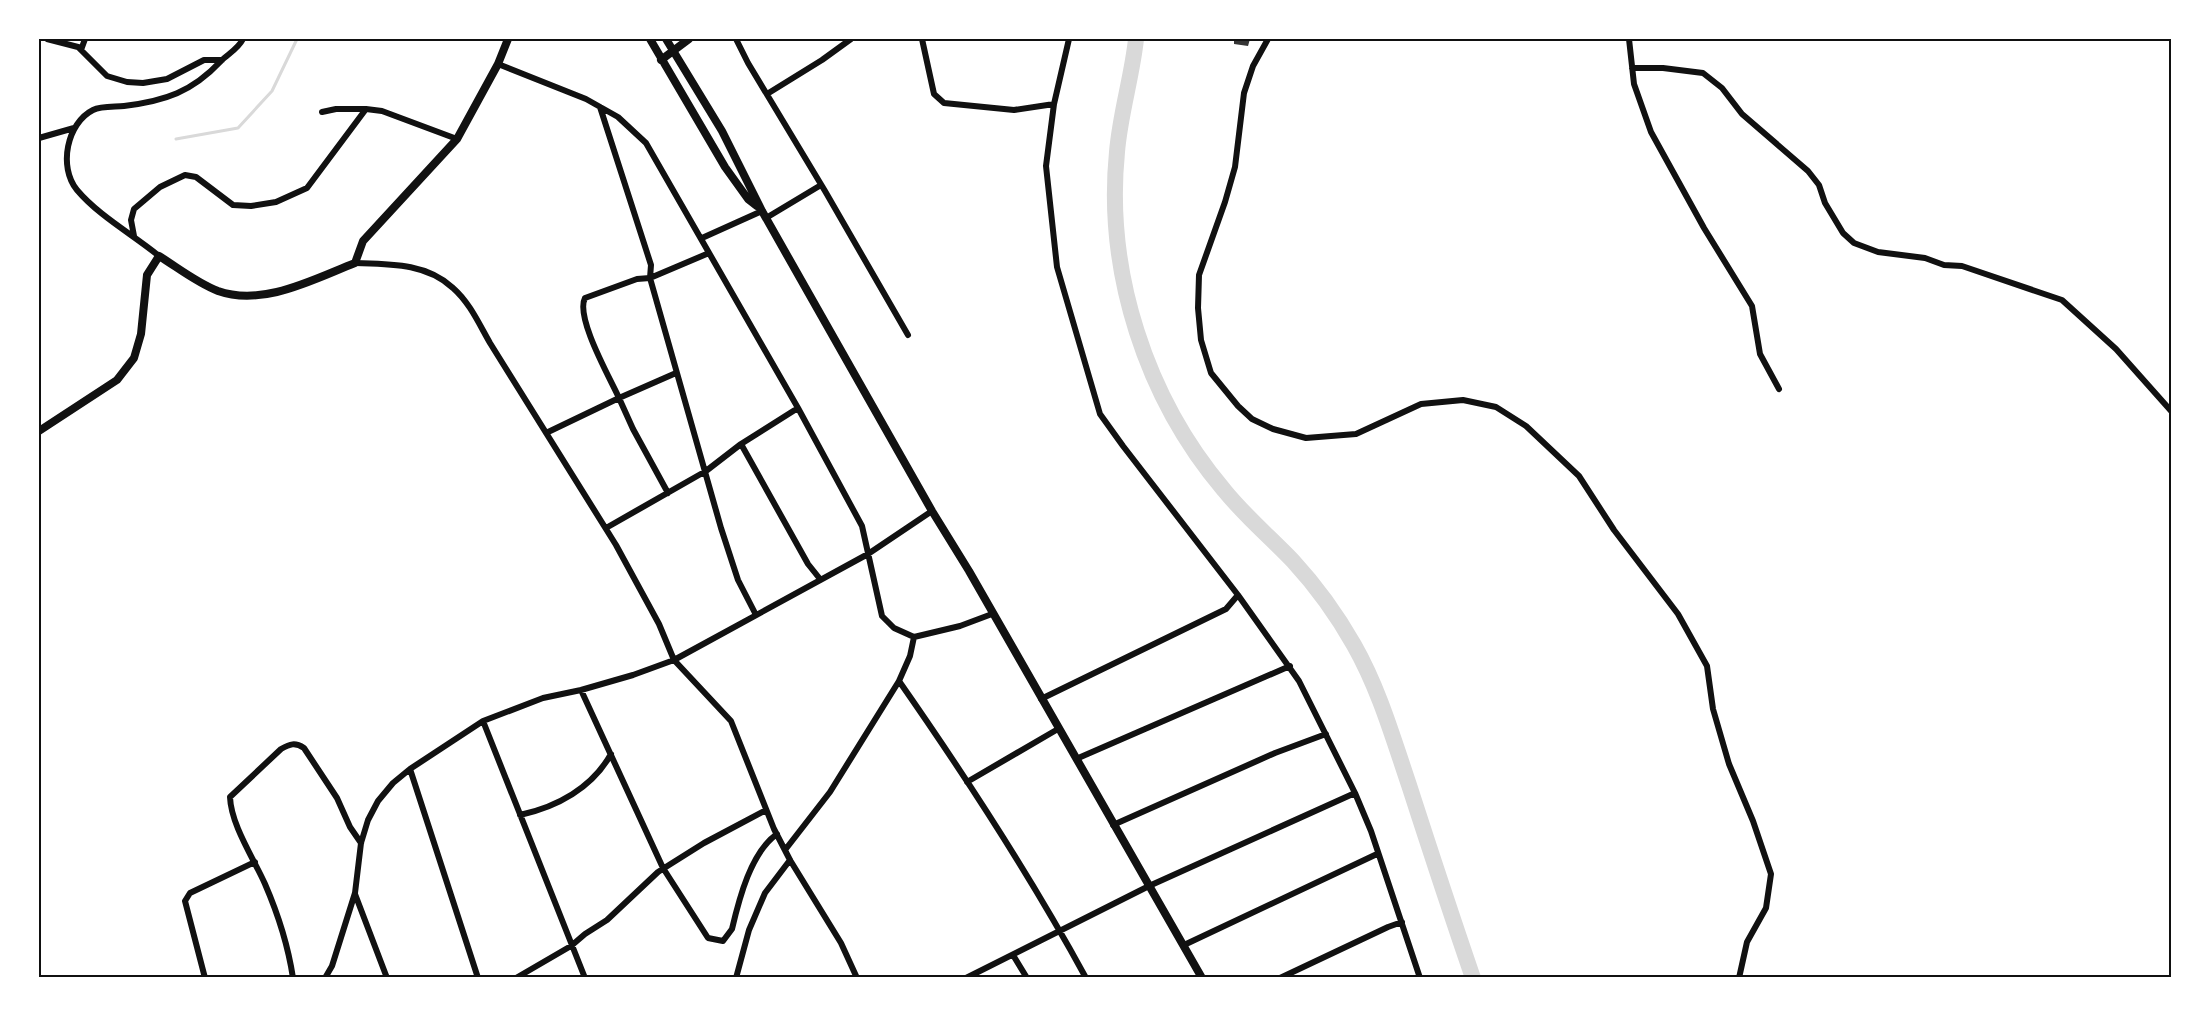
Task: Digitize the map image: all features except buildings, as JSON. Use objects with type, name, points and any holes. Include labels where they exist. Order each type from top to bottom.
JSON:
[{"type":"main road","points":[[650,39],[725,167],[748,199],[764,214]]},
{"type":"main road","points":[[661,60],[689,39]]},
{"type":"main road","points":[[656,50],[668,40],[672,53],[711,112],[764,214],[932,511],[969,571],[1202,978]]},
{"type":"street","points":[[47,39],[78,47],[108,76],[126,82],[143,83],[167,79],[204,60],[222,60]]},
{"type":"street","points":[[81,50],[85,39]]},
{"type":"street","points":[[243,39],[240,45],[198,83],[176,95],[147,103],[94,109],[83,117],[74,128],[68,142],[69,172],[75,188],[99,210],[159,256],[218,291],[240,295],[264,295],[303,284],[355,262],[405,265],[432,274],[453,288],[471,309],[606,528],[659,624],[674,660],[731,722],[777,834],[790,860],[841,943],[857,978]]},
{"type":"street","points":[[355,262],[363,241],[458,139],[498,64],[507,39]]},
{"type":"street","points":[[735,39],[908,335]]},
{"type":"street","points":[[768,94],[852,39]]},
{"type":"street","points":[[921,39],[934,94],[944,103],[1014,110],[1054,104]]},
{"type":"street","points":[[1069,39],[1054,104],[1046,165],[1057,267],[1100,414],[1238,595],[1299,681],[1371,831],[1420,978]]},
{"type":"street","points":[[1268,39],[1253,66],[1244,93],[1234,167],[1225,202],[1199,275],[1198,308],[1201,340],[1211,373],[1252,419],[1273,429],[1306,438],[1356,434],[1421,404],[1463,400],[1496,407],[1526,426],[1579,476],[1614,530],[1678,614],[1707,666],[1713,710],[1729,764],[1753,821],[1771,874],[1766,908],[1747,942],[1739,978]]},
{"type":"street","points":[[1629,39],[1634,84],[1651,132],[1704,228],[1752,306],[1760,354],[1779,388]]},
{"type":"street","points":[[498,64],[586,99],[618,117],[646,143],[798,408],[862,526],[882,616],[894,628],[914,637],[960,626],[992,614]]},
{"type":"street","points":[[1632,68],[1663,68],[1703,73],[1722,88],[1742,114],[1808,171],[1819,185],[1825,203],[1843,233],[1854,243],[1878,252],[1925,258],[1944,265],[1962,266],[2062,300],[2116,349],[2172,412]]},
{"type":"street","points":[[600,107],[651,265],[650,278],[707,482],[738,580],[756,615]]},
{"type":"street","points":[[322,112],[336,109],[382,111],[458,139]]},
{"type":"street","points":[[131,234],[130,220],[134,209],[160,187],[185,175],[196,177],[233,205],[250,206],[276,202],[307,188],[366,109]]},
{"type":"street","points":[[39,138],[74,128]]},
{"type":"street","points":[[702,238],[764,214],[821,185]]},
{"type":"street","points":[[668,493],[633,429],[594,345],[582,303],[585,298],[638,279],[650,278],[710,253]]},
{"type":"street","points":[[39,431],[117,380],[134,358],[141,334],[147,275],[159,256]]},
{"type":"street","points":[[546,433],[676,374]]},
{"type":"street","points":[[606,528],[705,471],[741,444],[798,408]]},
{"type":"street","points":[[741,444],[808,564],[820,579]]},
{"type":"street","points":[[325,978],[332,966],[355,894],[361,843],[368,820],[378,801],[393,783],[410,769],[483,721],[543,698],[633,675],[674,660],[868,554],[932,511]]},
{"type":"street","points":[[1041,699],[1226,609],[1238,595]]},
{"type":"street","points":[[785,850],[830,792],[899,681],[910,656],[914,637]]},
{"type":"street","points":[[1076,759],[1290,666]]},
{"type":"street","points":[[899,681],[967,782],[1060,931],[1086,978]]},
{"type":"street","points":[[581,690],[663,868],[708,938],[723,941],[732,929],[750,871],[768,840],[777,834]]},
{"type":"street","points":[[483,721],[585,978]]},
{"type":"street","points":[[967,782],[1058,729]]},
{"type":"street","points":[[1113,825],[1275,753],[1326,734]]},
{"type":"street","points":[[293,978],[288,944],[236,821],[230,797],[281,749],[291,744],[298,744],[304,748],[337,798],[350,827],[361,843]]},
{"type":"street","points":[[520,815],[533,812],[586,786],[599,773],[611,754]]},
{"type":"street","points":[[410,769],[478,978]]},
{"type":"street","points":[[966,978],[1149,886],[1355,794]]},
{"type":"street","points":[[516,978],[571,946],[607,920],[663,868],[766,810]]},
{"type":"street","points":[[1184,945],[1377,854]]},
{"type":"street","points":[[736,978],[749,930],[765,893],[790,860]]},
{"type":"street","points":[[205,978],[185,901],[190,893],[255,862]]},
{"type":"street","points":[[355,894],[387,978]]},
{"type":"street","points":[[1280,978],[1402,922]]},
{"type":"street","points":[[1012,955],[1027,978]]},
{"type":"waterway","points":[[176,139],[238,128],[272,91],[297,39]]},
{"type":"waterway","points":[[1136,39],[1117,152],[1115,197],[1118,242],[1125,287],[1137,332],[1153,374],[1173,415],[1197,454],[1232,500],[1310,580],[1341,623],[1363,662],[1391,732],[1473,978]]}]
